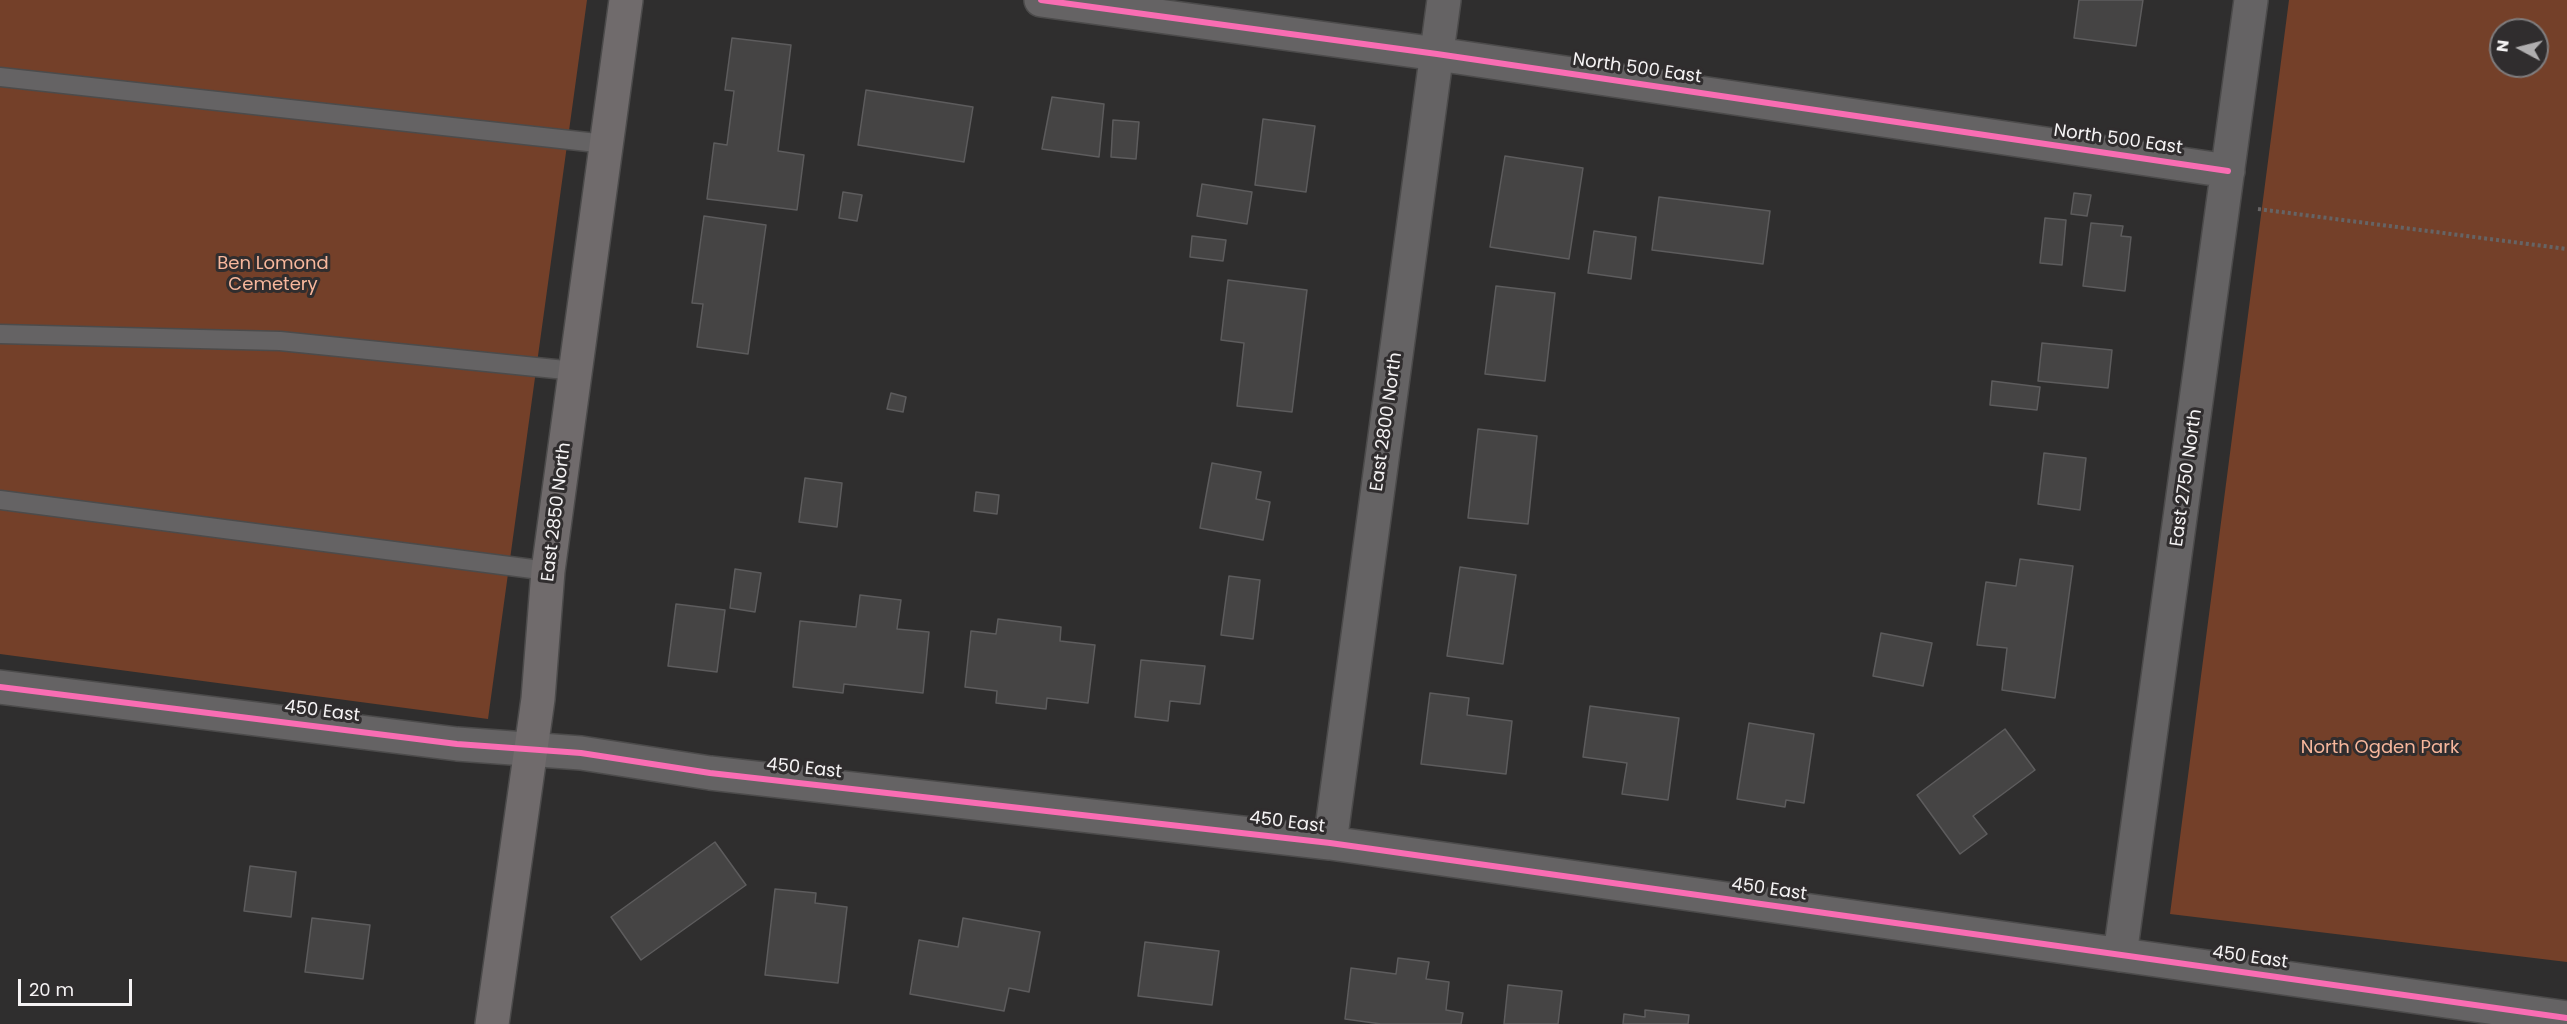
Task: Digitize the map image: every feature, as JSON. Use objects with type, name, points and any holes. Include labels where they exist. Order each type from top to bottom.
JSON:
[{"type":"street","name":"East 2850 North","points":[[492,1024],[538,699],[548,571],[626,0]]},
{"type":"street","name":"North 500 East","points":[[1041,0],[1437,54],[2228,171]]},
{"type":"street","name":"East 2800 North","points":[[1330,843],[1444,0]]},
{"type":"street","name":"East 2750 North","points":[[2120,955],[2251,0]]},
{"type":"street","name":"450 East","points":[[0,687],[445,742],[581,753],[710,773],[1330,843],[2567,1018]]},
{"type":"lane","points":[[0,77],[606,144]]},
{"type":"lane","points":[[0,334],[280,341],[575,370]]},
{"type":"lane","points":[[0,500],[548,571]]},
{"type":"path","points":[[2255,208],[2567,249]]},
{"type":"green space","name":"Ben Lomond Cemetery","points":[[0,0],[587,0],[488,719],[0,654]]},
{"type":"green space","name":"North Ogden Park","points":[[2289,0],[2567,0],[2567,962],[2170,914]]},
{"type":"building","points":[[2079,0],[2143,0],[2136,46],[2074,38]]},
{"type":"building","points":[[732,38],[791,45],[778,151],[804,155],[797,210],[707,199],[714,143],[727,145],[734,91],[725,90]]},
{"type":"building","points":[[866,90],[973,107],[964,162],[858,145]]},
{"type":"building","points":[[1052,97],[1104,104],[1099,157],[1042,149]]},
{"type":"building","points":[[1263,119],[1315,126],[1306,192],[1255,185]]},
{"type":"building","points":[[1113,120],[1139,122],[1136,159],[1111,157]]},
{"type":"building","points":[[1505,156],[1583,168],[1569,259],[1490,247]]},
{"type":"building","points":[[1202,184],[1252,192],[1247,224],[1197,216]]},
{"type":"building","points":[[843,192],[862,195],[857,221],[839,218]]},
{"type":"building","points":[[2074,193],[2091,195],[2087,216],[2071,214]]},
{"type":"building","points":[[1659,197],[1770,211],[1763,264],[1652,250]]},
{"type":"building","points":[[704,216],[766,225],[748,354],[697,347],[703,304],[692,303]]},
{"type":"building","points":[[2045,218],[2066,220],[2062,265],[2040,263]]},
{"type":"building","points":[[2091,223],[2123,226],[2121,236],[2131,237],[2125,291],[2083,286]]},
{"type":"building","points":[[1594,231],[1636,237],[1631,279],[1588,273]]},
{"type":"building","points":[[1192,236],[1226,240],[1223,261],[1190,257]]},
{"type":"building","points":[[1228,280],[1307,290],[1292,412],[1237,406],[1244,343],[1221,340]]},
{"type":"building","points":[[1496,286],[1555,293],[1545,381],[1485,374]]},
{"type":"building","points":[[2042,343],[2112,350],[2108,388],[2038,381]]},
{"type":"building","points":[[1992,381],[2040,387],[2037,410],[1990,405]]},
{"type":"building","points":[[891,393],[906,397],[903,412],[887,409]]},
{"type":"building","points":[[1478,429],[1537,436],[1528,524],[1468,518]]},
{"type":"building","points":[[2044,453],[2086,458],[2080,510],[2038,504]]},
{"type":"building","points":[[1212,463],[1261,472],[1256,499],[1270,502],[1263,540],[1200,528]]},
{"type":"building","points":[[805,478],[842,483],[837,527],[799,522]]},
{"type":"building","points":[[976,492],[999,495],[997,514],[974,511]]},
{"type":"building","points":[[2020,559],[2073,566],[2055,698],[2002,690],[2007,648],[1977,645],[1986,582],[2016,586]]},
{"type":"building","points":[[1460,567],[1516,575],[1503,664],[1447,656]]},
{"type":"building","points":[[735,569],[761,573],[755,612],[730,608]]},
{"type":"building","points":[[1229,576],[1260,580],[1253,639],[1221,635]]},
{"type":"building","points":[[860,595],[901,600],[897,629],[929,632],[923,693],[844,684],[843,693],[793,687],[800,621],[856,627]]},
{"type":"building","points":[[676,604],[725,610],[717,672],[668,666]]},
{"type":"building","points":[[998,619],[1061,627],[1060,641],[1095,645],[1088,703],[1047,698],[1046,709],[996,703],[997,691],[965,687],[971,631],[996,634]]},
{"type":"building","points":[[1881,633],[1932,643],[1923,686],[1873,676]]},
{"type":"building","points":[[1141,660],[1205,666],[1200,704],[1170,701],[1168,721],[1135,717]]},
{"type":"building","points":[[1430,693],[1469,698],[1467,715],[1512,721],[1506,774],[1421,764]]},
{"type":"building","points":[[1590,706],[1679,718],[1668,800],[1622,794],[1627,763],[1583,757]]},
{"type":"building","points":[[1749,723],[1814,734],[1804,803],[1786,800],[1785,807],[1737,799]]},
{"type":"building","points":[[2005,729],[2035,770],[1973,816],[1987,834],[1960,854],[1917,795]]},
{"type":"building","points":[[715,842],[746,885],[641,960],[611,917]]},
{"type":"building","points":[[250,866],[296,872],[291,917],[244,911]]},
{"type":"building","points":[[775,889],[816,893],[815,903],[847,907],[838,983],[765,975]]},
{"type":"building","points":[[312,918],[370,925],[363,979],[305,972]]},
{"type":"building","points":[[963,918],[1040,932],[1029,992],[1009,988],[1004,1011],[910,994],[919,940],[958,947]]},
{"type":"building","points":[[1145,942],[1219,951],[1212,1005],[1138,996]]},
{"type":"building","points":[[1398,958],[1429,962],[1426,979],[1449,982],[1446,1010],[1463,1013],[1461,1024],[1381,1024],[1345,1019],[1351,968],[1396,974]]},
{"type":"building","points":[[1508,985],[1562,991],[1558,1024],[1504,1024]]},
{"type":"building","points":[[1645,1010],[1689,1015],[1688,1024],[1623,1024],[1624,1014],[1645,1017]]},
{"type":"cycle path","points":[[1041,0],[1437,54],[2228,171]]},
{"type":"cycle path","points":[[0,687],[457,744],[581,753],[710,773],[1330,843],[2567,1018]]}]
